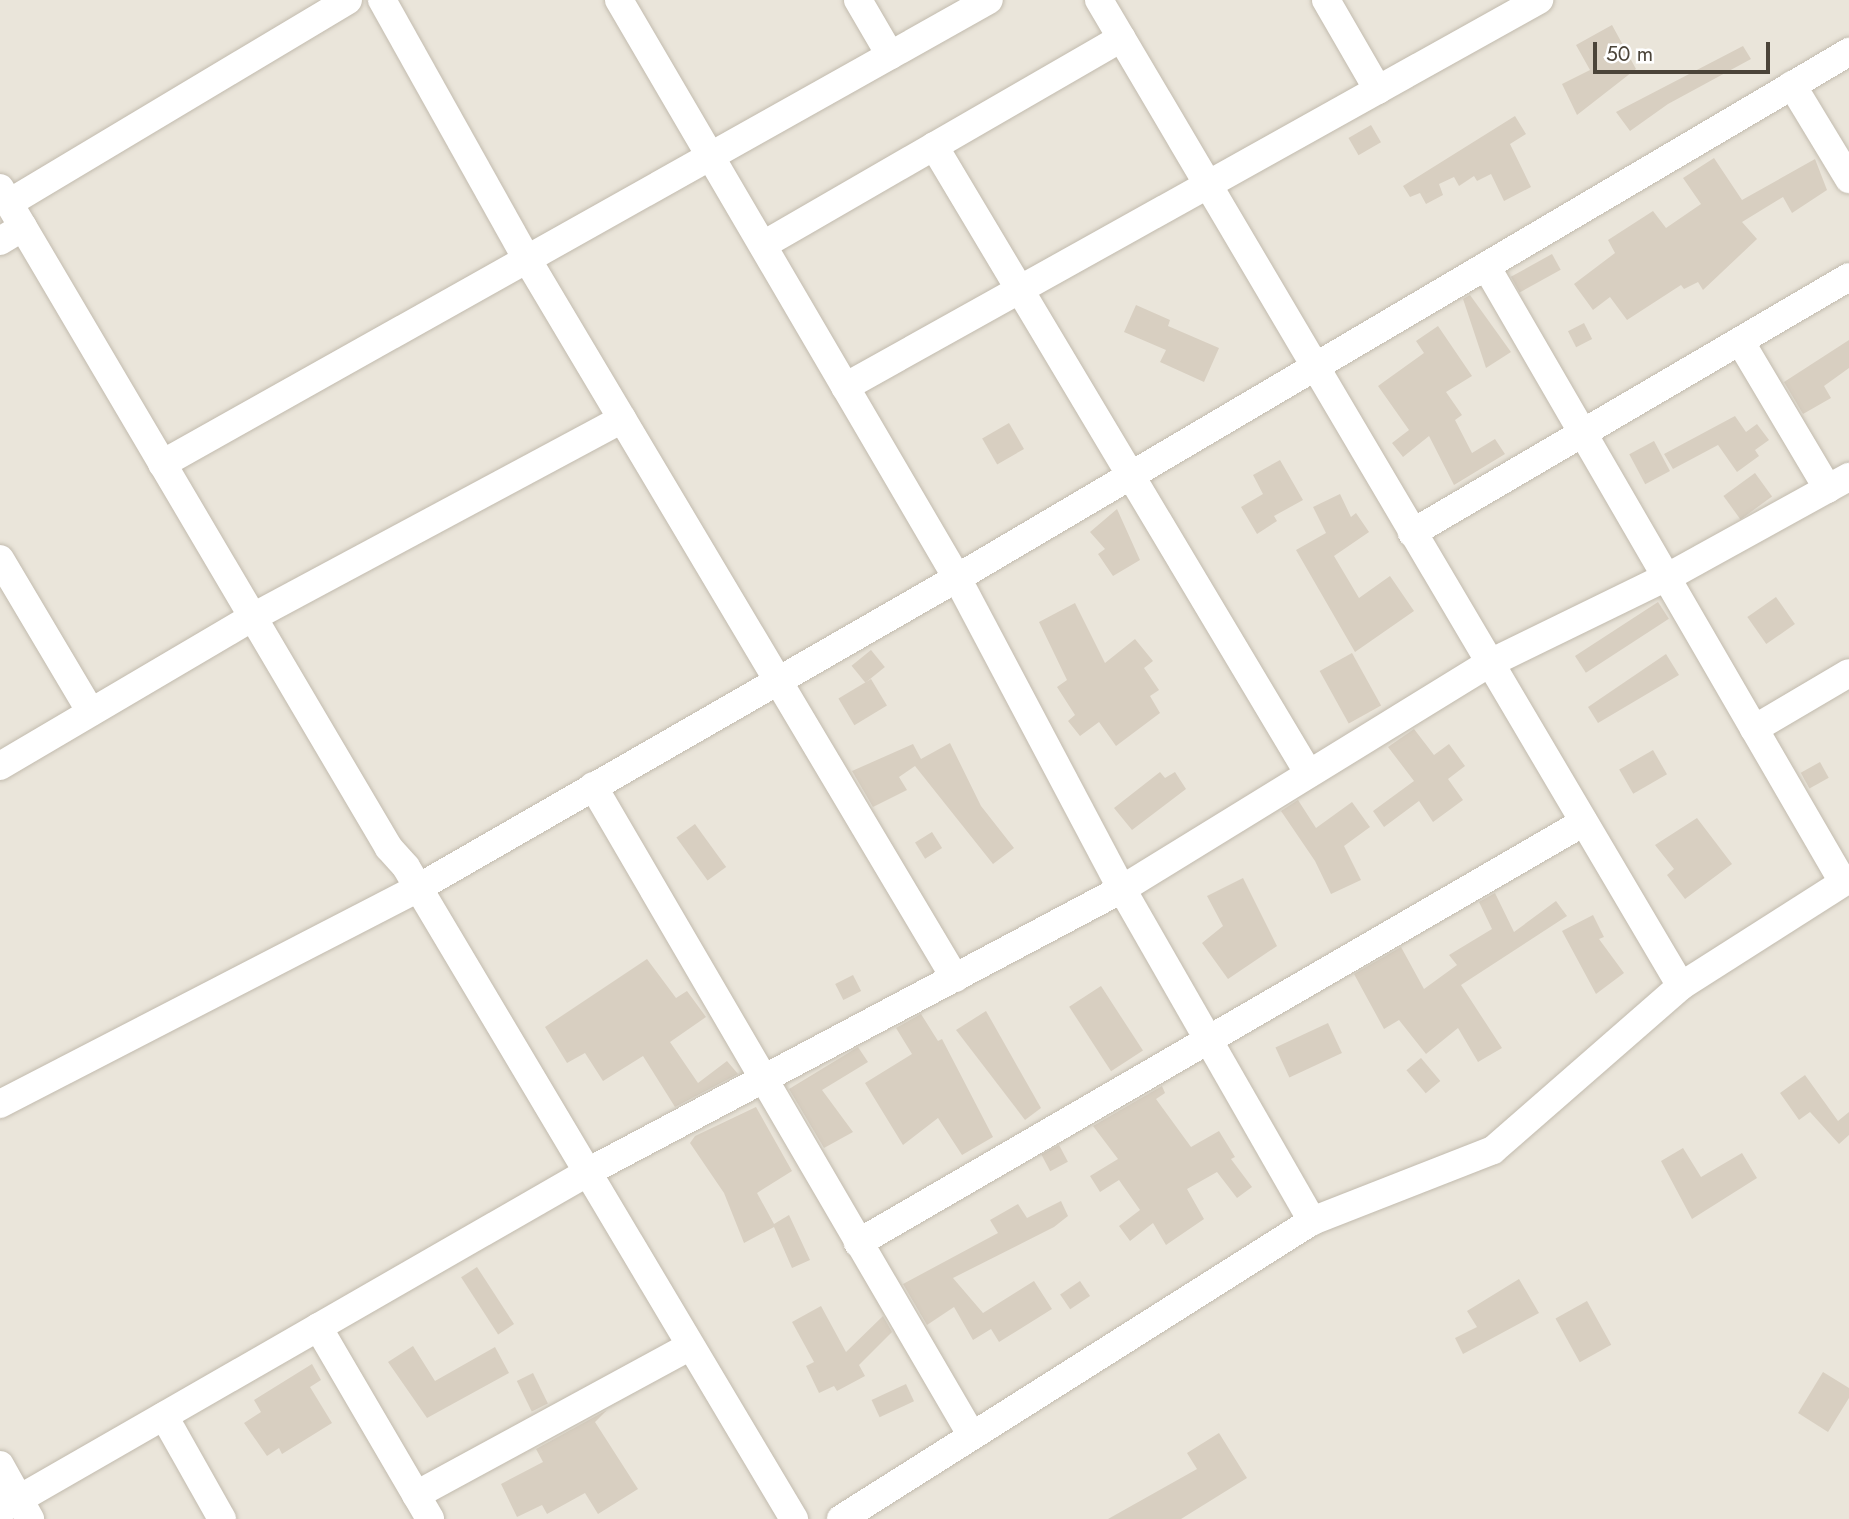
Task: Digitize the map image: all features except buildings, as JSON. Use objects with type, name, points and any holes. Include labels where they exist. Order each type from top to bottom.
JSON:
[{"type":"street","points":[[348,0],[4,195],[12,234],[162,464],[389,848],[418,888],[794,1519]]},
{"type":"street","points":[[382,0],[527,259],[955,978]]},
{"type":"street","points":[[619,0],[957,578],[1122,889],[1312,1221]]},
{"type":"street","points":[[858,0],[890,55]]},
{"type":"street","points":[[162,464],[989,0]]},
{"type":"street","points":[[1099,0],[1681,986]]},
{"type":"street","points":[[1326,0],[1378,90]]},
{"type":"street","points":[[845,387],[1539,0]]},
{"type":"street","points":[[763,245],[1121,38]]},
{"type":"street","points":[[0,1104],[418,888],[957,578],[1849,52]]},
{"type":"street","points":[[1792,85],[1849,179]]},
{"type":"street","points":[[934,146],[1309,774]]},
{"type":"street","points":[[841,1519],[1312,1221],[1493,1150],[1681,986],[1846,881],[1754,729],[1486,266]]},
{"type":"street","points":[[1412,533],[1849,277]]},
{"type":"street","points":[[0,1465],[17,1510],[164,1416],[588,1173],[1122,889],[1490,663],[1666,577],[1839,483],[1740,341]]},
{"type":"street","points":[[0,766],[253,617],[622,419]]},
{"type":"street","points":[[0,559],[91,712]]},
{"type":"street","points":[[1754,729],[1849,673]]},
{"type":"street","points":[[593,786],[972,1436]]},
{"type":"street","points":[[858,1243],[1584,822]]},
{"type":"street","points":[[318,1327],[430,1519]]},
{"type":"street","points":[[416,1495],[691,1346]]},
{"type":"street","points":[[164,1416],[222,1519]]},
{"type":"shaded area","points":[[0,0],[1849,0],[1849,1519],[0,1519]]}]
